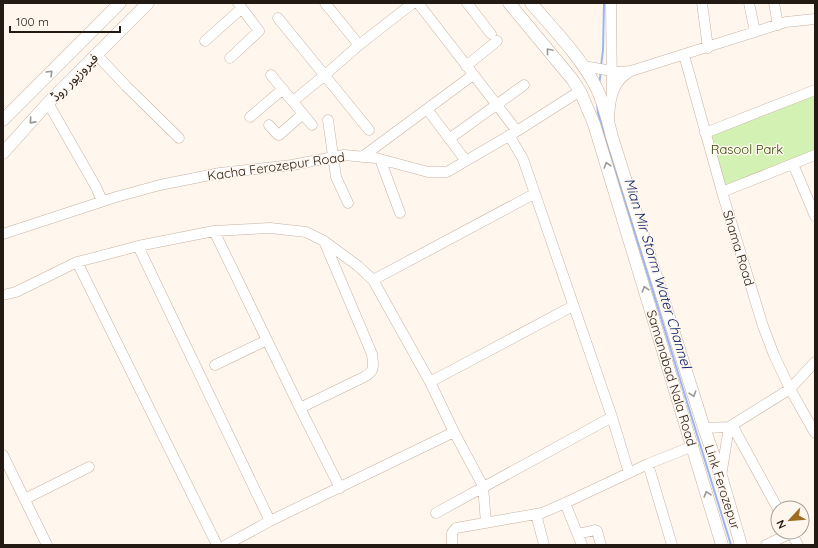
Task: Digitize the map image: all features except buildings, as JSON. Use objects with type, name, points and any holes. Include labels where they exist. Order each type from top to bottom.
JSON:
[{"type":"main road","name":"فیروزپور روڈ","points":[[3,120],[120,3]]},
{"type":"main road","name":"فیروزپور روڈ","points":[[3,153],[48,103],[148,3]]},
{"type":"main road","name":"Samanabad Nala Road","points":[[509,3],[561,65],[580,91],[594,124],[722,545]]},
{"type":"main road","points":[[531,3],[583,66],[604,105],[704,428]]},
{"type":"main road","name":"Link Ferozepur","points":[[704,428],[721,476],[741,545]]},
{"type":"main road","points":[[712,511],[730,507]]},
{"type":"street","points":[[325,3],[359,45]]},
{"type":"street","points":[[293,101],[359,45],[413,3]]},
{"type":"street","points":[[418,3],[496,104],[513,133],[612,417],[629,473]]},
{"type":"street","points":[[466,66],[494,37],[467,3]]},
{"type":"street","points":[[609,124],[612,96],[612,3]]},
{"type":"street","points":[[702,3],[708,48]]},
{"type":"street","points":[[749,3],[755,32]]},
{"type":"street","points":[[774,3],[778,25]]},
{"type":"street","points":[[205,41],[240,6],[259,31],[230,58]]},
{"type":"street","points":[[278,18],[368,130]]},
{"type":"street","points":[[612,96],[617,83],[625,74],[631,71],[708,48],[786,22],[815,20]]},
{"type":"street","points":[[96,54],[178,138]]},
{"type":"street","name":"Shama Road","points":[[684,55],[722,192],[763,326],[774,355],[790,388],[815,432]]},
{"type":"street","points":[[583,66],[612,71],[631,71]]},
{"type":"street","points":[[271,75],[312,126]]},
{"type":"street","points":[[362,157],[473,75]]},
{"type":"street","points":[[449,138],[524,85]]},
{"type":"street","points":[[250,117],[283,89]]},
{"type":"street","points":[[705,133],[815,90]]},
{"type":"street","name":"Kacha Ferozepur Road","points":[[3,234],[102,201],[160,185],[220,173],[292,165],[344,156],[380,159],[428,172],[447,172],[580,91]]},
{"type":"street","points":[[48,103],[102,201]]},
{"type":"street","points":[[427,109],[466,161]]},
{"type":"street","points":[[269,125],[279,135],[303,114]]},
{"type":"street","points":[[328,120],[336,177],[348,203]]},
{"type":"street","points":[[722,192],[815,155]]},
{"type":"street","points":[[380,159],[400,214]]},
{"type":"street","points":[[793,164],[815,216]]},
{"type":"street","points":[[373,280],[534,194]]},
{"type":"street","points":[[3,295],[16,292],[77,262],[138,246],[214,230],[270,228],[306,232],[324,241],[358,266],[373,280],[430,382],[454,432],[483,486],[486,523]]},
{"type":"street","points":[[214,230],[340,488]]},
{"type":"street","points":[[300,408],[370,374],[374,367],[372,354],[324,241]]},
{"type":"street","points":[[138,246],[270,521]]},
{"type":"street","points":[[77,262],[217,545]]},
{"type":"street","points":[[430,382],[573,306]]},
{"type":"street","points":[[215,365],[267,340]]},
{"type":"street","points":[[704,428],[731,426],[790,388],[815,362]]},
{"type":"street","points":[[436,513],[612,417]]},
{"type":"street","points":[[721,476],[731,426]]},
{"type":"street","points":[[731,426],[773,500]]},
{"type":"street","points":[[226,545],[270,521],[454,432]]},
{"type":"street","points":[[452,545],[452,533],[456,528],[536,514],[565,503],[648,464],[693,446]]},
{"type":"street","points":[[3,455],[47,545]]},
{"type":"street","points":[[648,464],[672,545]]},
{"type":"street","points":[[24,500],[89,467]]},
{"type":"street","points":[[565,503],[582,545]]},
{"type":"street","points":[[536,514],[544,545]]},
{"type":"street","points":[[578,534],[592,530],[597,531],[600,545]]},
{"type":"street","points":[[766,545],[776,540]]},
{"type":"green space","name":"Rasool Park","points":[[815,90],[815,155],[722,192],[705,133]]},
{"type":"waterway","name":"Mian Mir Storm Water Channel","points":[[601,66],[603,50],[604,3]]},
{"type":"waterway","name":"Mian Mir Storm Water Channel","points":[[599,84],[601,72]]},
{"type":"waterway","name":"Mian Mir Storm Water Channel","points":[[597,104],[598,113],[731,545]]}]
